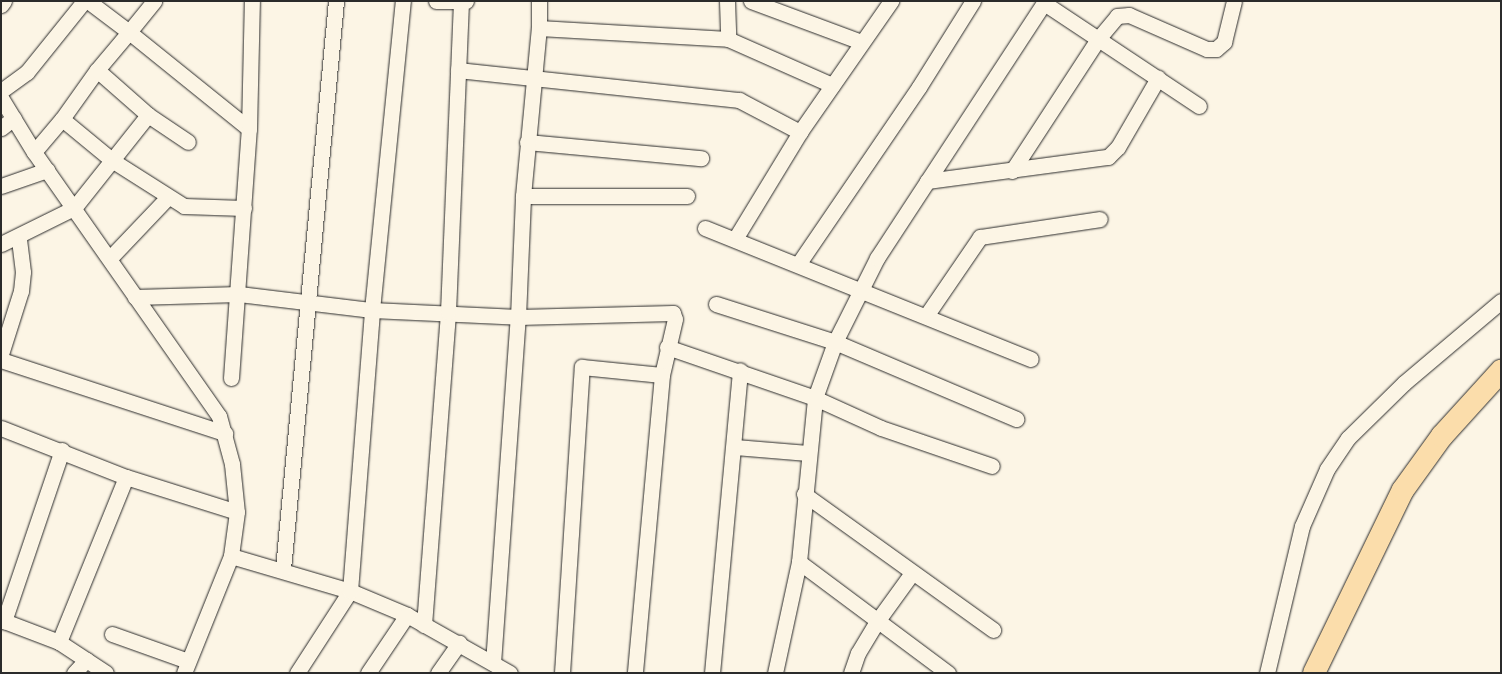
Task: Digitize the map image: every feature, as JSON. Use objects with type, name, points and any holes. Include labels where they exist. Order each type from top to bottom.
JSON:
[{"type":"highway","points":[[1314,673],[1403,490],[1442,436],[1501,371]]},
{"type":"street","points":[[1,5],[4,1]]},
{"type":"street","points":[[1,91],[27,72],[84,1]]},
{"type":"street","points":[[88,1],[249,129]]},
{"type":"street","points":[[34,152],[62,119],[97,70],[154,1]]},
{"type":"street","points":[[231,378],[239,294],[249,129],[252,1]]},
{"type":"street","points":[[283,569],[306,304],[336,1]]},
{"type":"street","points":[[297,673],[350,591],[372,310],[403,1]]},
{"type":"street","points":[[493,663],[518,316],[523,196],[539,28],[539,1]]},
{"type":"street","points":[[728,1],[728,39]]},
{"type":"street","points":[[751,1],[862,42]]},
{"type":"street","points":[[735,239],[800,132],[891,1]]},
{"type":"street","points":[[799,264],[919,87],[973,1]]},
{"type":"street","points":[[1012,170],[1098,39],[1117,16],[1124,14],[1207,49],[1216,49],[1224,42],[1234,1]]},
{"type":"street","points":[[424,625],[448,312],[458,70],[452,2]]},
{"type":"street","points":[[775,673],[799,562],[808,453],[815,398],[835,342],[863,290],[877,258],[1044,2],[1199,106]]},
{"type":"street","points":[[539,28],[728,39],[832,85]]},
{"type":"street","points":[[97,70],[148,115],[188,142]]},
{"type":"street","points":[[458,70],[738,100],[800,132]]},
{"type":"street","points":[[927,181],[1108,157],[1118,147],[1158,78]]},
{"type":"street","points":[[1,98],[34,152],[220,416],[225,433],[236,512],[232,556],[188,669],[112,634]]},
{"type":"street","points":[[1,244],[19,238],[74,208],[148,115]]},
{"type":"street","points":[[1,128],[14,118]]},
{"type":"street","points":[[62,119],[113,161],[184,206],[244,208]]},
{"type":"street","points":[[527,142],[701,158]]},
{"type":"street","points":[[1,186],[47,170]]},
{"type":"street","points":[[523,196],[687,196]]},
{"type":"street","points":[[110,258],[168,197]]},
{"type":"street","points":[[926,316],[980,237],[1100,219]]},
{"type":"street","points":[[705,228],[799,264],[1032,359]]},
{"type":"street","points":[[1,354],[20,291],[23,272],[19,238]]},
{"type":"street","points":[[135,297],[239,294],[306,304],[372,310],[518,316],[670,312],[675,319],[662,374],[635,673]]},
{"type":"street","points":[[1267,673],[1302,526],[1327,469],[1348,438],[1404,383],[1501,301]]},
{"type":"street","points":[[716,304],[835,342],[1016,419]]},
{"type":"street","points":[[668,347],[740,370],[815,398],[881,428],[992,466]]},
{"type":"street","points":[[1,360],[225,433]]},
{"type":"street","points":[[562,673],[582,367],[662,374]]},
{"type":"street","points":[[712,673],[735,447],[740,370]]},
{"type":"street","points":[[1,428],[62,450],[126,477],[236,512]]},
{"type":"street","points":[[735,447],[808,453]]},
{"type":"street","points":[[62,450],[2,623],[59,642],[106,673]]},
{"type":"street","points":[[59,642],[126,477]]},
{"type":"street","points":[[804,494],[993,630]]},
{"type":"street","points":[[232,556],[283,569],[350,591],[407,615],[509,673]]},
{"type":"street","points":[[799,562],[948,673]]},
{"type":"street","points":[[851,673],[858,654],[878,620],[912,573]]},
{"type":"street","points":[[368,673],[407,615]]},
{"type":"street","points":[[438,673],[459,643]]},
{"type":"street","points":[[74,673],[86,660]]}]
